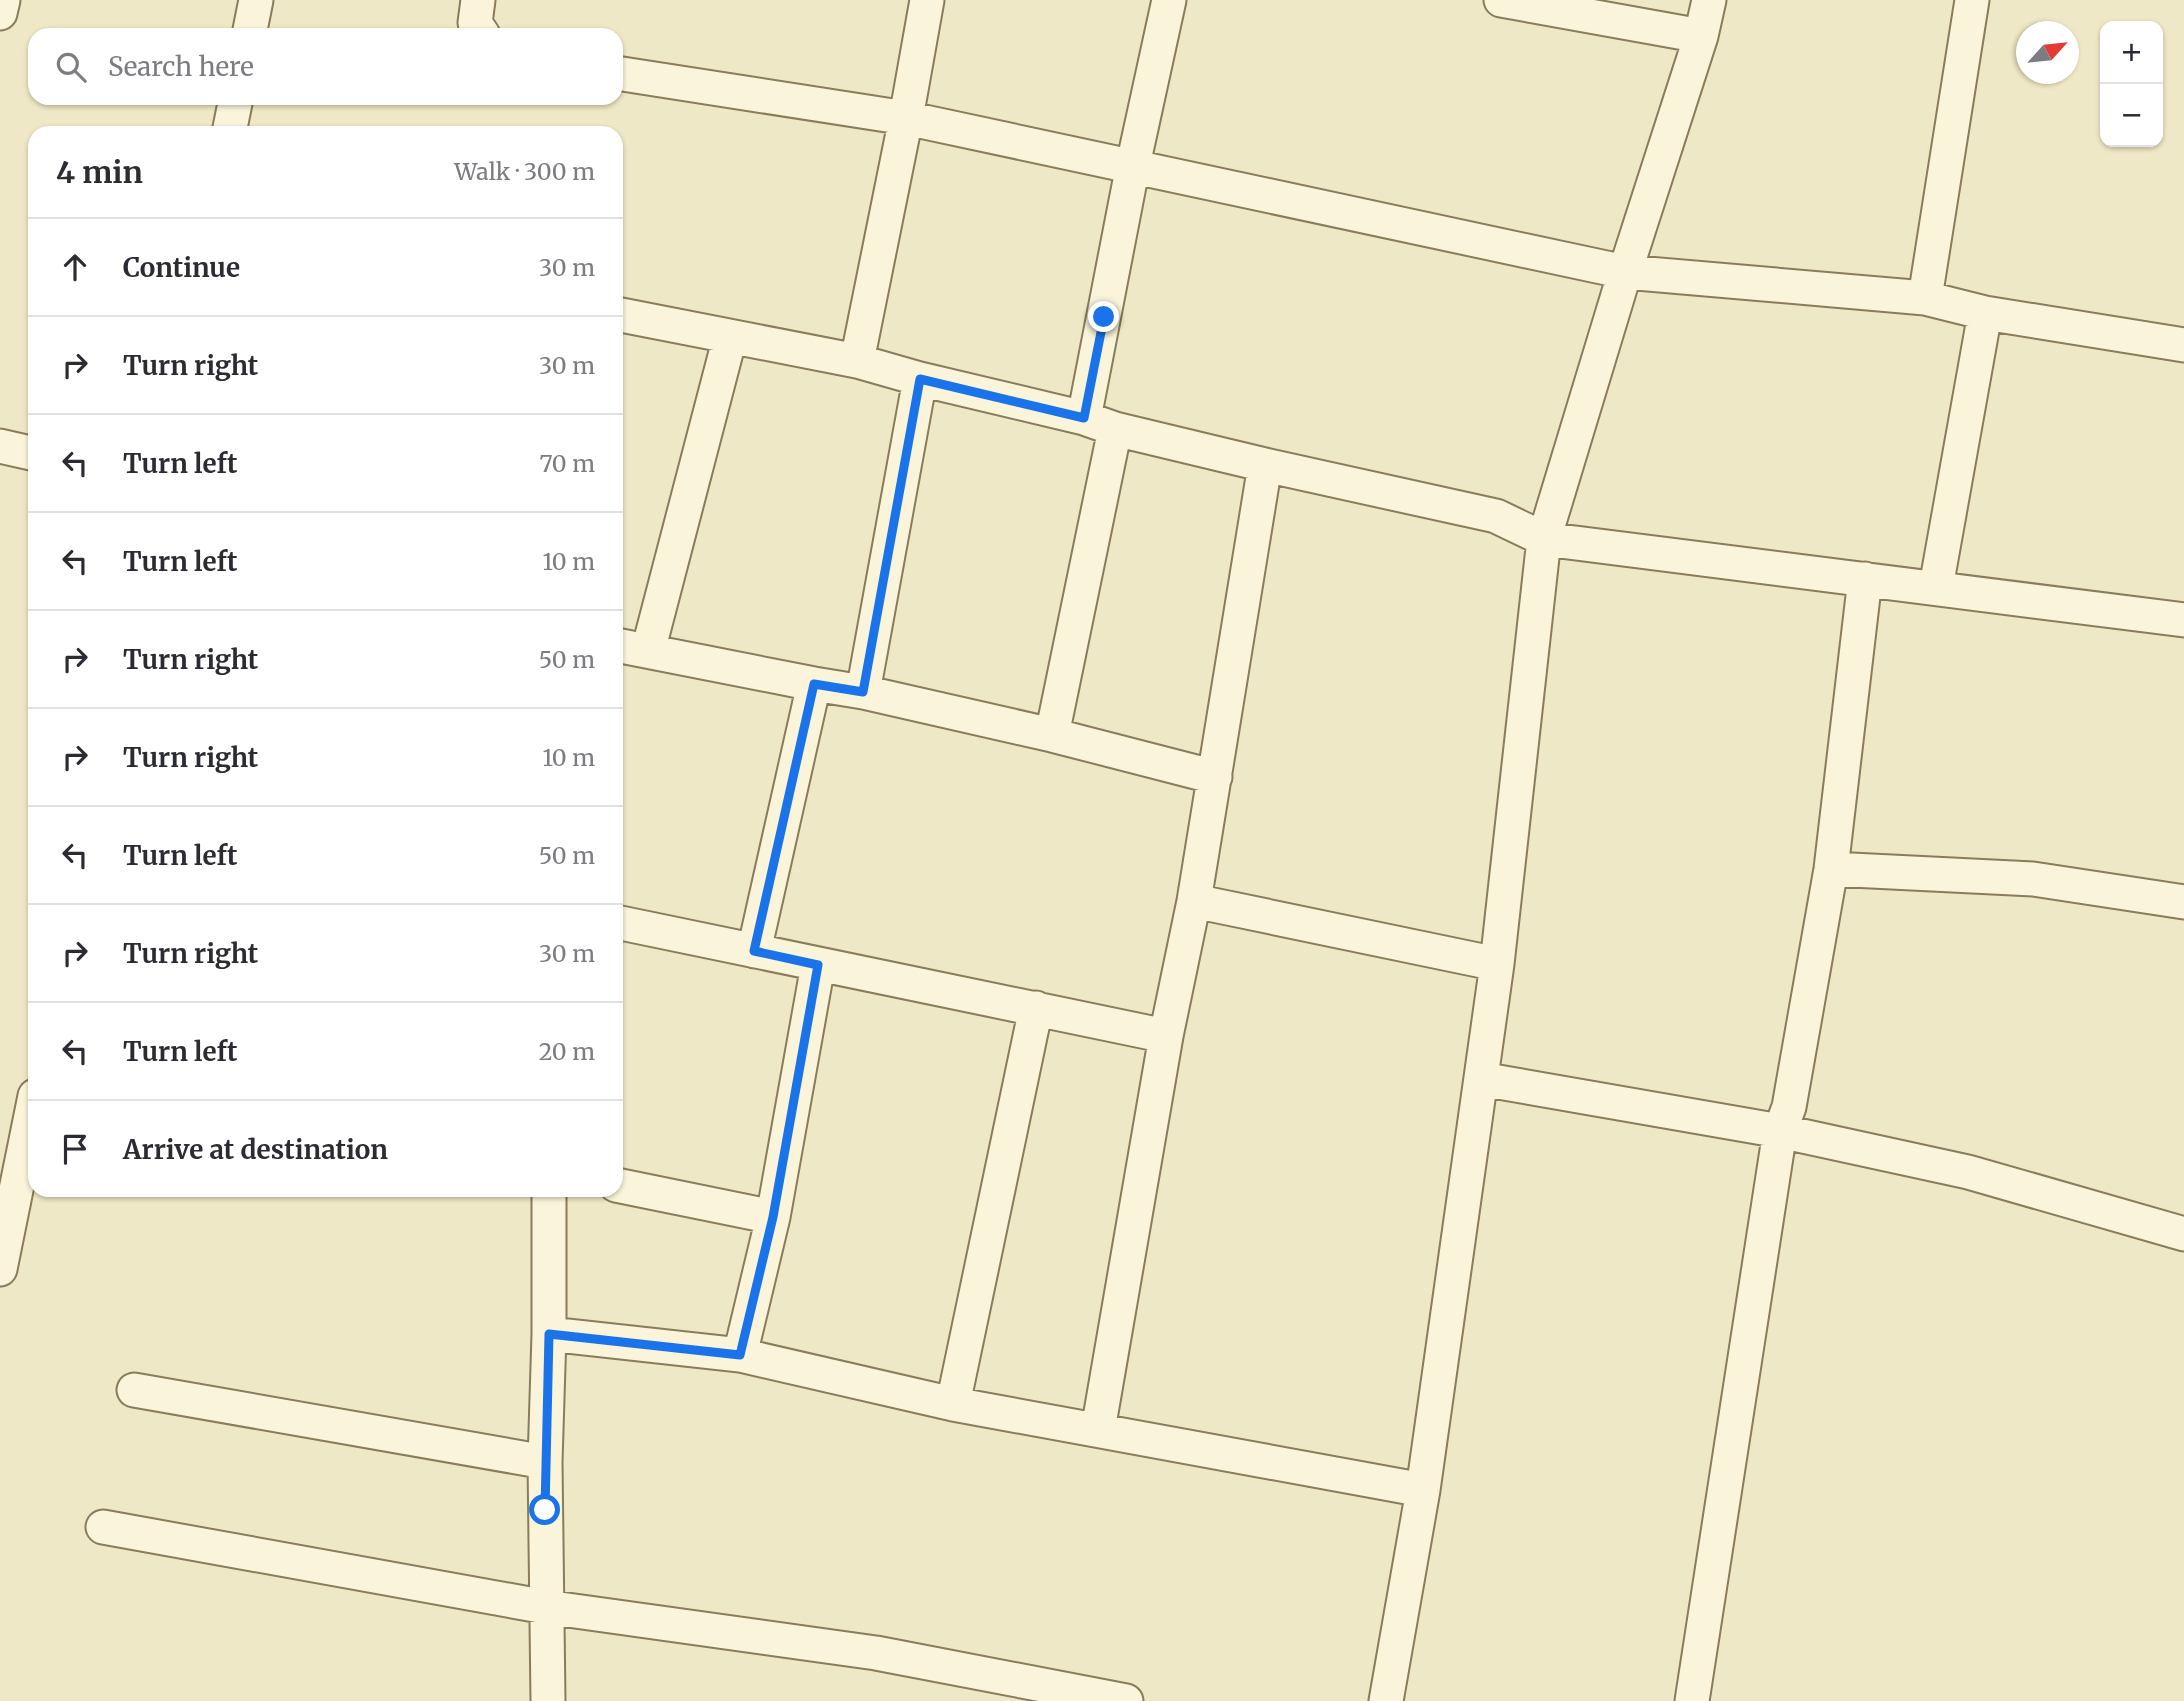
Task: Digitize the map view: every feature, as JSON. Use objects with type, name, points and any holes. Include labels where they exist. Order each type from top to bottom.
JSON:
[{"type":"street","points":[[0,13],[3,0]]},
{"type":"street","points":[[250,28],[256,0]]},
{"type":"street","points":[[478,0],[475,23],[478,28]]},
{"type":"street","points":[[857,361],[927,0]]},
{"type":"street","points":[[1052,735],[1099,423],[1133,165],[1169,0]]},
{"type":"street","points":[[1501,0],[1701,36]]},
{"type":"street","points":[[1386,1701],[1423,1490],[1497,964],[1544,540],[1625,272],[1701,36],[1709,0]]},
{"type":"street","points":[[1925,298],[1972,0]]},
{"type":"street","points":[[623,74],[906,118],[1625,272],[1925,298],[1985,313],[2184,345]]},
{"type":"street","points":[[230,126],[235,105]]},
{"type":"street","points":[[1936,587],[1985,313]]},
{"type":"street","points":[[623,315],[857,361],[1265,465],[1496,516],[1544,540],[2184,620]]},
{"type":"street","points":[[648,651],[730,337]]},
{"type":"street","points":[[863,692],[920,379]]},
{"type":"street","points":[[0,446],[28,452]]},
{"type":"street","points":[[1098,1430],[1166,1036],[1194,901],[1265,465]]},
{"type":"street","points":[[1692,1701],[1780,1131],[1789,1107],[1832,870],[1865,579]]},
{"type":"street","points":[[623,646],[863,692],[1215,776]]},
{"type":"street","points":[[754,951],[814,684]]},
{"type":"street","points":[[1832,870],[2033,879],[2184,902]]},
{"type":"street","points":[[1194,901],[1497,964]]},
{"type":"street","points":[[623,923],[1166,1036]]},
{"type":"street","points":[[740,1355],[773,1217],[818,965]]},
{"type":"street","points":[[953,1404],[1036,1008]]},
{"type":"street","points":[[1481,1079],[1780,1131],[1968,1172],[2184,1234]]},
{"type":"street","points":[[0,1264],[28,1130]]},
{"type":"street","points":[[623,1186],[773,1217]]},
{"type":"street","points":[[548,1701],[545,1462],[549,1197]]},
{"type":"street","points":[[549,1334],[740,1355],[953,1404],[1423,1490]]},
{"type":"street","points":[[134,1390],[545,1462]]},
{"type":"street","points":[[103,1527],[547,1607],[876,1653],[1126,1701]]},
{"type":"route","points":[[545,1510],[549,1334],[740,1355],[773,1217],[818,965],[754,951],[814,684],[863,692],[920,379],[1084,418],[1104,317]]}]
